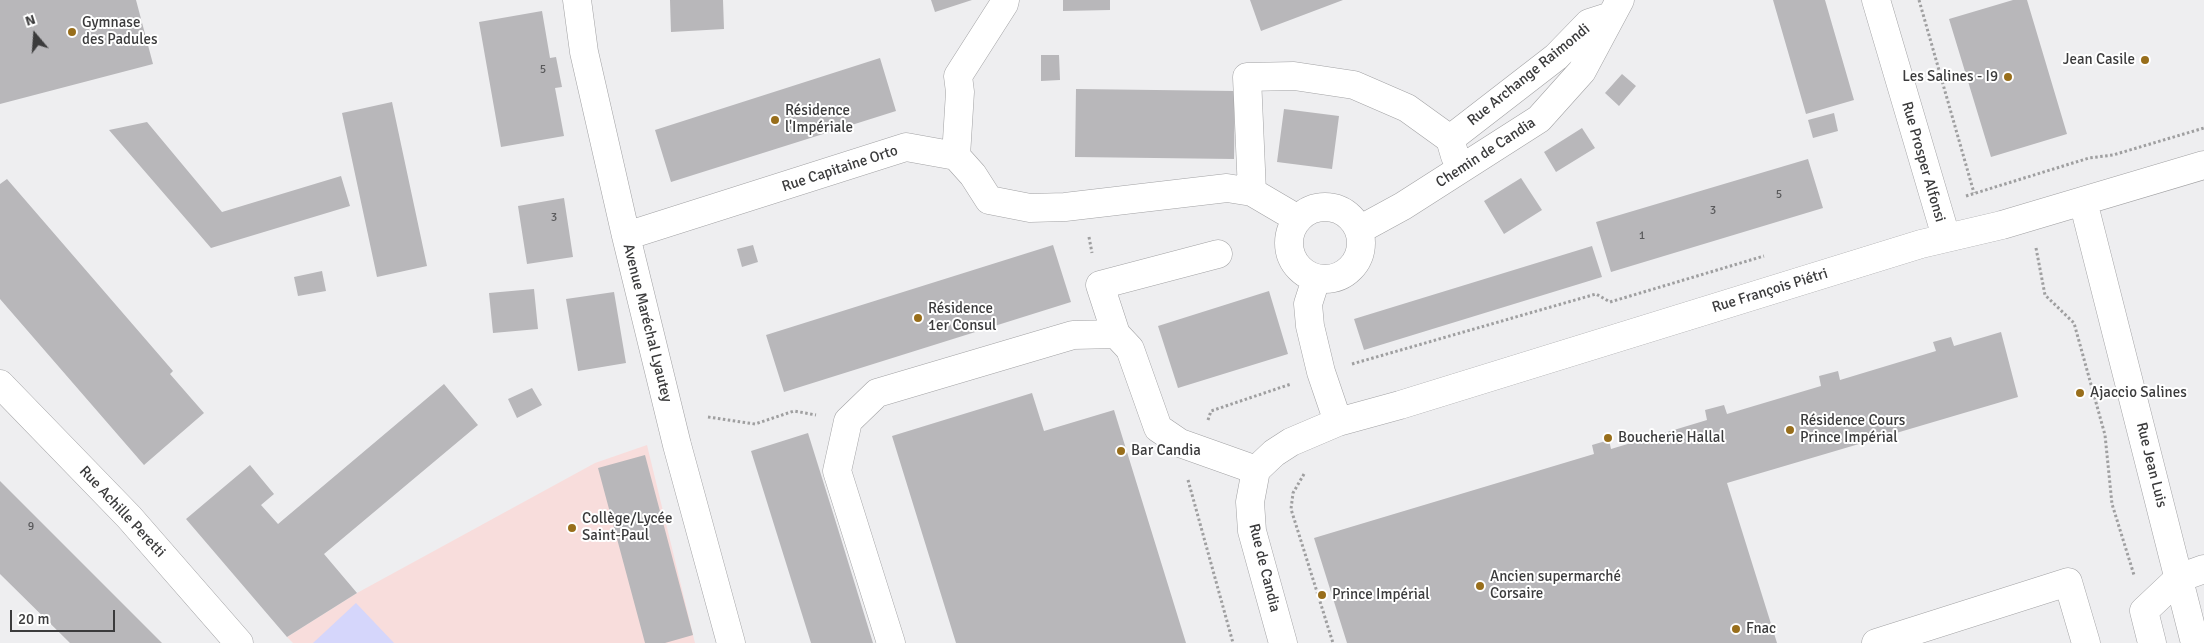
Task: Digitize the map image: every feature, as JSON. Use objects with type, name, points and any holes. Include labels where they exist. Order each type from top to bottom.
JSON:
[{"type":"street","name":"Avenue Maréchal Lyautey","points":[[577,0],[584,52],[626,236],[677,446],[731,643]]},
{"type":"street","points":[[1005,0],[958,76],[960,92],[956,156],[973,175],[990,200],[1030,208],[1081,205],[1227,188],[1252,192],[1298,219]]},
{"type":"street","name":"Rue Prosper Alfonsi","points":[[1876,0],[1946,237]]},
{"type":"street","name":"Rue Archange Raimondi","points":[[1450,139],[1556,57],[1590,23],[1615,8]]},
{"type":"street","name":"Chemin de Candia","points":[[1359,230],[1403,206],[1539,119],[1582,71],[1615,8]]},
{"type":"street","points":[[1252,192],[1247,77],[1294,76],[1354,84],[1407,108],[1450,139],[1459,170]]},
{"type":"street","name":"Rue Capitaine Orto","points":[[626,236],[906,147],[956,156]]},
{"type":"street","name":"Rue François Piétri","points":[[1338,422],[1400,406],[1946,237],[2031,217],[2204,165]]},
{"type":"street","name":"Rue Jean Luis","points":[[2083,201],[2192,573],[2194,643]]},
{"type":"street","points":[[1319,207],[1331,207],[1343,211],[1353,219],[1359,230],[1362,247],[1356,263],[1339,278],[1316,279],[1295,265],[1290,254],[1288,242],[1291,230],[1298,219],[1307,211],[1319,207]]},
{"type":"street","points":[[1218,254],[1100,285],[1116,334],[1130,349],[1158,428],[1180,443],[1256,470],[1274,453],[1291,442],[1338,422],[1325,383],[1310,326],[1308,304],[1316,279]]},
{"type":"street","points":[[891,643],[838,471],[848,421],[877,394],[1073,335],[1116,334]]},
{"type":"street","name":"Rue Achille Peretti","points":[[0,384],[129,518],[239,643]]},
{"type":"street","name":"Rue de Candia","points":[[1256,470],[1250,502],[1252,531],[1283,643]]},
{"type":"street","points":[[2152,643],[2144,611],[2192,573]]},
{"type":"street","points":[[1876,643],[2068,582],[2086,643]]},
{"type":"path","points":[[1919,0],[1974,193]]},
{"type":"path","points":[[1936,204],[2089,158],[2113,155],[2204,128]]},
{"type":"path","points":[[2020,179],[2031,217],[2045,295],[2074,323],[2105,435],[2112,504],[2134,574],[2153,603]]},
{"type":"path","points":[[1081,205],[1100,285]]},
{"type":"path","points":[[1233,643],[1188,487],[1188,473],[1195,448],[1211,411],[1325,383],[1596,294],[1610,302],[1769,255]]},
{"type":"path","points":[[708,417],[755,424],[794,411]]},
{"type":"path","points":[[1308,470],[1293,493],[1291,509],[1333,643]]},
{"type":"shaded area","name":"Collège/Lycée Saint-Paul","points":[[647,445],[695,643],[293,643],[287,637],[357,593],[595,463]]},
{"type":"shaded area","points":[[356,603],[394,643],[313,643]]},
{"type":"building","name":"Gymnase des Padules","points":[[0,0],[136,0],[153,64],[0,104]]},
{"type":"building","points":[[670,0],[723,0],[724,29],[671,32]]},
{"type":"building","points":[[931,0],[972,0],[935,12]]},
{"type":"building","points":[[1063,0],[1110,0],[1110,10],[1063,11]]},
{"type":"building","points":[[1250,0],[1343,0],[1261,31]]},
{"type":"building","points":[[1773,0],[1825,0],[1854,100],[1806,114]]},
{"type":"building","name":"Les Salines - I9","points":[[2013,0],[2027,0],[2067,134],[1991,157],[1949,19]]},
{"type":"building","points":[[542,11],[550,58],[556,57],[562,87],[555,88],[564,136],[501,147],[479,22]]},
{"type":"building","points":[[1041,55],[1059,55],[1060,80],[1041,81]]},
{"type":"building","name":"Résidence l'Impériale","points":[[880,58],[896,111],[671,182],[655,130]]},
{"type":"building","points":[[1622,74],[1636,86],[1619,106],[1605,93]]},
{"type":"building","points":[[1076,89],[1235,91],[1234,159],[1075,157]]},
{"type":"building","points":[[392,102],[427,266],[377,277],[342,113]]},
{"type":"building","points":[[1284,109],[1339,116],[1332,169],[1277,162]]},
{"type":"building","points":[[1834,113],[1838,131],[1813,138],[1808,120]]},
{"type":"building","points":[[147,122],[222,212],[341,176],[350,206],[211,248],[109,130]]},
{"type":"building","points":[[1582,128],[1595,148],[1556,172],[1544,152]]},
{"type":"building","points":[[1808,159],[1823,208],[1611,272],[1596,222]]},
{"type":"building","points":[[1521,178],[1542,210],[1504,234],[1484,201]]},
{"type":"building","points":[[7,179],[173,371],[170,374],[204,413],[144,465],[0,299],[0,184]]},
{"type":"building","points":[[564,198],[573,257],[527,264],[518,206]]},
{"type":"building","points":[[753,245],[758,262],[742,267],[737,249]]},
{"type":"building","name":"Résidence 1er Consul","points":[[1053,245],[1071,302],[784,392],[766,335]]},
{"type":"building","points":[[1592,246],[1602,277],[1364,350],[1354,319]]},
{"type":"building","points":[[322,271],[326,291],[298,296],[294,277]]},
{"type":"building","points":[[534,289],[538,329],[493,333],[489,293]]},
{"type":"building","points":[[1269,291],[1288,354],[1178,388],[1158,326]]},
{"type":"building","points":[[614,292],[626,363],[578,371],[566,299]]},
{"type":"building","points":[[2001,332],[2018,397],[1727,483],[1777,643],[1347,643],[1314,538],[1594,454],[1592,445],[1609,440],[1611,449],[1707,420],[1705,410],[1724,405],[1727,414],[1821,386],[1819,376],[1838,371],[1840,380],[1936,351],[1933,342],[1951,337],[1954,346]]},
{"type":"building","points":[[444,384],[478,425],[324,554],[357,593],[287,637],[186,519],[250,465],[274,494],[261,505],[278,524]]},
{"type":"building","points":[[532,388],[542,405],[517,418],[508,399]]},
{"type":"building","points":[[1032,393],[1044,431],[1114,410],[1186,643],[956,643],[892,436]]},
{"type":"building","points":[[808,433],[873,643],[811,643],[751,451]]},
{"type":"building","points":[[645,455],[693,635],[665,643],[645,643],[598,468]]},
{"type":"building","points":[[0,481],[162,643],[70,643],[0,574]]},
{"type":"place","name":"Gymnase des Padules","points":[[72,32]]},
{"type":"place","name":"Jean Casile","points":[[2145,60]]},
{"type":"place","name":"Les Salines - I9","points":[[2008,77]]},
{"type":"place","name":"Résidence l'Impériale","points":[[775,120]]},
{"type":"place","name":"Résidence 1er Consul","points":[[918,318]]},
{"type":"place","name":"Ajaccio Salines","points":[[2080,393]]},
{"type":"place","name":"Résidence Cours Prince Impérial","points":[[1790,430]]},
{"type":"place","name":"Boucherie Hallal","points":[[1608,438]]},
{"type":"place","name":"Bar Candia","points":[[1121,451]]},
{"type":"place","name":"Collège/Lycée Saint-Paul","points":[[572,528]]},
{"type":"place","name":"Ancien supermarché Corsaire","points":[[1480,586]]},
{"type":"place","name":"Prince Impérial","points":[[1322,595]]},
{"type":"place","name":"Fnac","points":[[1736,629]]}]
